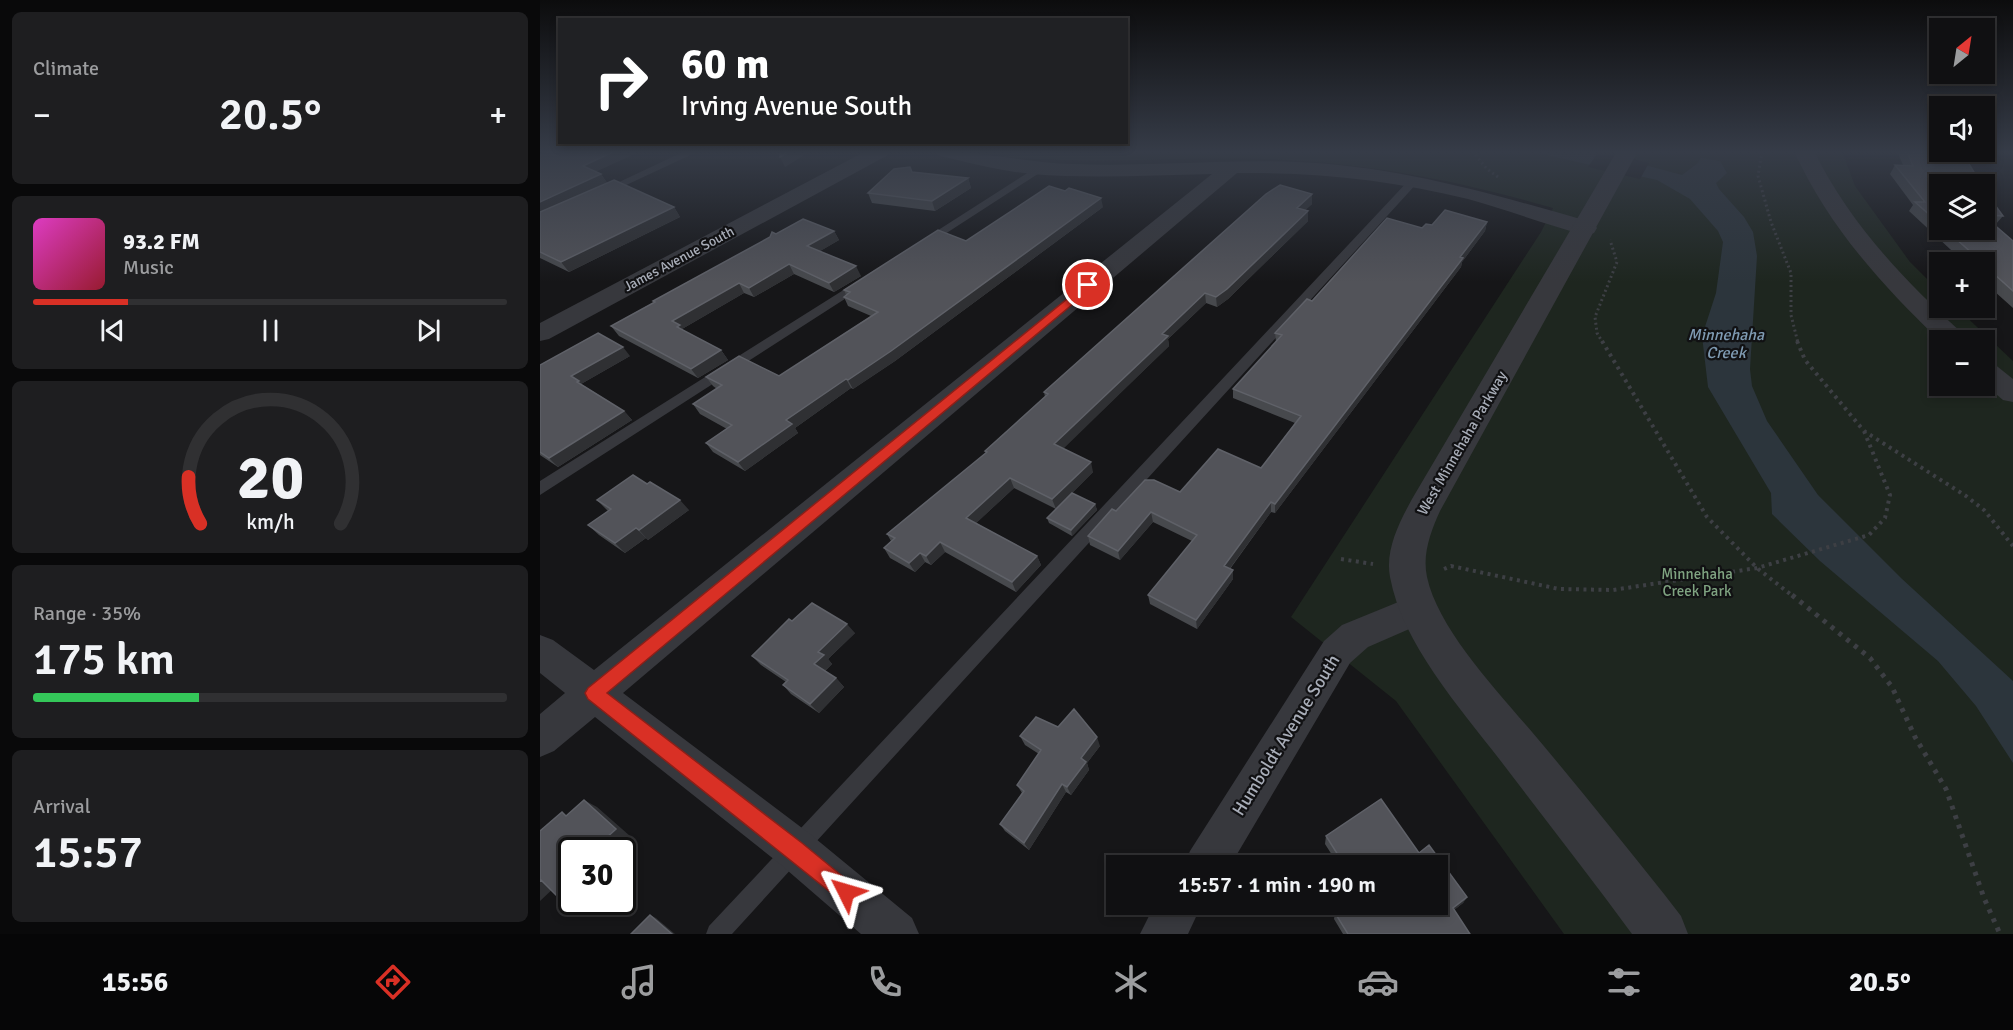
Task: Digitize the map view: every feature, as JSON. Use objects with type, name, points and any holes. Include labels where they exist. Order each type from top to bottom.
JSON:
[{"type":"street","name":"James Avenue South","points":[[540,333],[799,195]]},
{"type":"street","points":[[540,738],[1199,195]]},
{"type":"street","points":[[1471,195],[1597,231]]},
{"type":"street","name":"West Minnehaha Parkway","points":[[1606,195],[1597,231],[1424,508],[1406,558],[1409,580],[1418,609],[1474,692],[1663,934]]},
{"type":"street","points":[[1828,195],[1876,263],[1944,330]]},
{"type":"street","points":[[1995,378],[2013,393]]},
{"type":"street","name":"Humboldt Avenue South","points":[[1211,855],[1337,652],[1354,636],[1418,609]]},
{"type":"street","points":[[540,651],[795,849],[896,934]]},
{"type":"lane","points":[[909,252],[999,195]]},
{"type":"lane","points":[[717,934],[1401,195]]},
{"type":"lane","points":[[540,489],[869,278]]},
{"type":"path","points":[[1763,195],[1771,222],[1791,273],[1791,315],[1800,350],[1825,387],[1864,431],[1984,510],[2013,546]]},
{"type":"path","points":[[1597,231],[1617,262],[1595,317],[1597,333],[1701,509],[1757,568],[1870,658],[1892,687],[1915,737],[1946,789],[1980,888],[2000,934]]},
{"type":"path","points":[[1444,569],[1451,566],[1540,585],[1597,591],[1621,590],[1757,568],[1869,535],[1880,525],[1890,504],[1890,495],[1864,431]]},
{"type":"path","points":[[1341,559],[1383,566]]},
{"type":"green space","name":"Minnehaha Creek Park","points":[[1503,195],[1861,195],[1910,262],[1929,281],[1929,318],[1968,318],[1980,330],[1929,330],[1929,396],[1995,396],[1995,344],[2013,361],[2013,934],[1564,934],[1396,701],[1291,617],[1541,232],[1553,208]]},
{"type":"water","name":"Minnehaha Creek","points":[[1682,195],[1724,195],[1744,217],[1753,232],[1757,256],[1750,369],[1752,386],[1767,421],[1818,495],[1901,578],[2013,681],[2013,763],[1976,706],[1938,661],[1820,561],[1772,514],[1771,493],[1708,387],[1702,336],[1716,293],[1723,242],[1718,231],[1690,199]]},
{"type":"building","points":[[540,195],[556,195],[540,202]]},
{"type":"building","points":[[580,195],[646,195],[674,207],[561,262],[540,252],[540,212]]},
{"type":"building","points":[[881,195],[942,195],[932,201]]},
{"type":"building","points":[[1036,195],[1090,195],[1101,198],[891,351],[786,420],[792,424],[738,462],[706,443],[732,425],[693,404],[722,385],[706,377],[739,356],[779,376],[878,312],[844,297],[850,292],[844,290],[938,230],[966,241]]},
{"type":"building","points":[[1265,195],[1311,195],[1297,208],[1308,211],[1227,289],[1216,297],[1205,293],[1162,334],[1168,336],[1054,444],[1091,462],[1052,499],[1010,478],[966,518],[1037,556],[1012,582],[940,542],[926,556],[920,553],[909,563],[884,548],[895,538],[887,534],[987,452],[985,451],[1048,394],[1044,392]]},
{"type":"building","points":[[1919,195],[1929,195],[1929,214],[1915,202],[1925,202]]},
{"type":"building","points":[[1995,205],[2003,216],[1995,216]]},
{"type":"building","points":[[1445,210],[1487,222],[1460,257],[1463,258],[1275,504],[1271,502],[1224,566],[1233,570],[1196,620],[1148,595],[1197,535],[1151,512],[1118,551],[1088,536],[1112,509],[1116,511],[1145,480],[1154,480],[1180,492],[1218,449],[1261,468],[1301,416],[1233,389],[1282,335],[1275,333],[1307,299],[1312,301],[1387,218],[1422,228],[1426,224],[1432,225]]},
{"type":"building","points":[[803,219],[834,231],[807,246],[856,266],[829,283],[789,264],[749,288],[739,283],[672,321],[680,325],[677,327],[721,350],[691,369],[611,326],[770,237],[772,232],[776,234]]},
{"type":"building","points":[[1995,225],[2013,241],[2013,291],[1995,275],[1995,252],[1971,252],[1957,240],[1995,240]]},
{"type":"building","points":[[598,333],[623,347],[571,376],[624,411],[549,458],[540,452],[540,365]]},
{"type":"building","points":[[633,475],[647,484],[650,482],[680,500],[639,530],[636,528],[615,543],[588,525],[611,509],[597,500]]},
{"type":"building","points":[[1072,493],[1095,504],[1071,530],[1047,518]]},
{"type":"building","points":[[812,603],[847,624],[818,652],[824,655],[814,664],[836,678],[810,704],[783,685],[788,680],[752,656],[789,619],[792,621]]},
{"type":"building","points":[[1074,709],[1097,737],[1081,758],[1086,762],[1067,787],[1062,784],[1024,843],[1000,824],[1024,791],[1017,785],[1041,750],[1020,736],[1036,717],[1058,727]]},
{"type":"building","points":[[1381,799],[1419,853],[1429,845],[1436,855],[1338,855],[1326,836]]},
{"type":"building","points":[[584,800],[616,829],[607,837],[558,837],[558,897],[540,881],[540,831],[562,812],[566,816]]},
{"type":"building","points":[[1448,871],[1467,897],[1453,908],[1470,934],[1348,934],[1336,915],[1448,915]]},
{"type":"building","points":[[650,915],[672,934],[631,934]]},
{"type":"route","points":[[846,892],[795,849],[594,693],[1088,285]]}]
